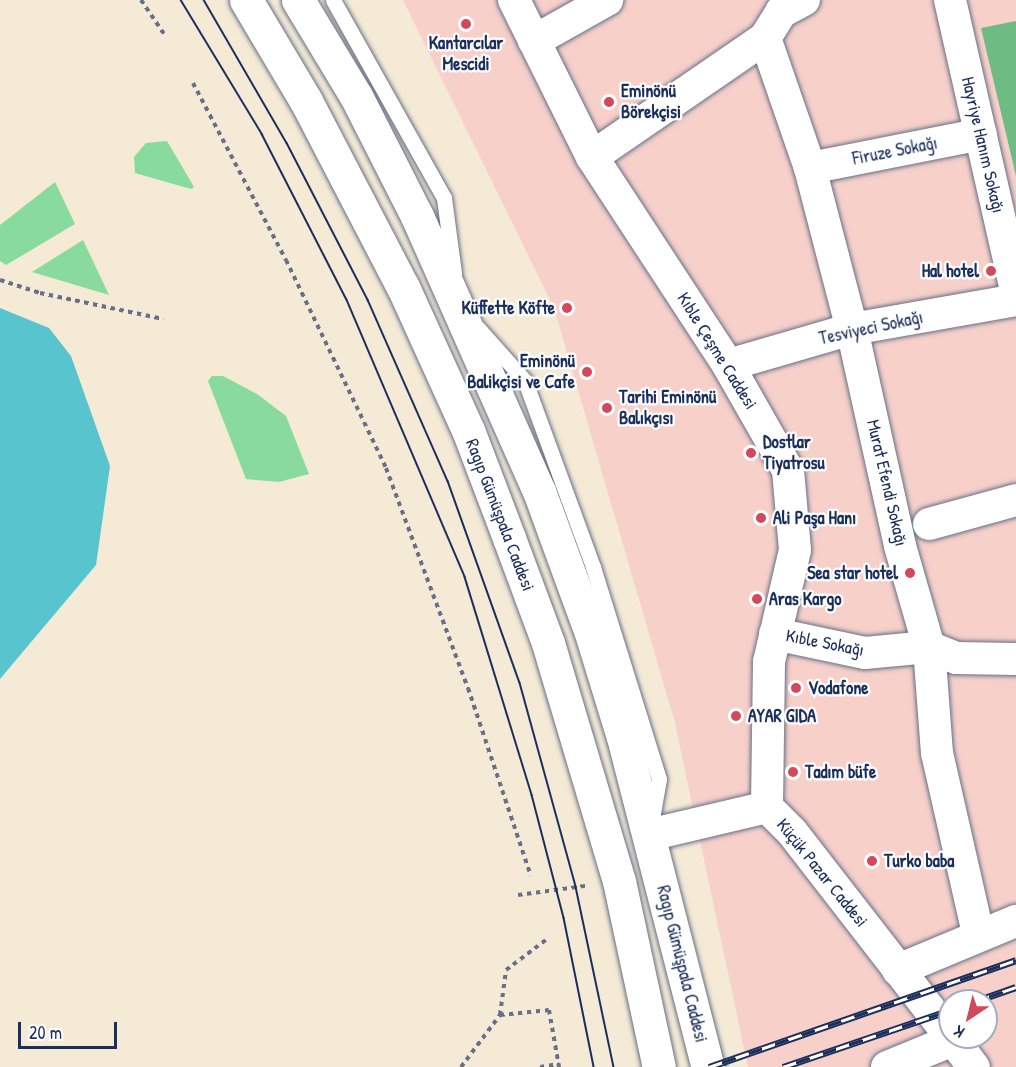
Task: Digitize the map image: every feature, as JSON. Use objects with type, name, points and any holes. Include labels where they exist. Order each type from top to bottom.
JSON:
[{"type":"main road","name":"Ragıp Gümüşpala Caddesi","points":[[246,0],[317,122],[403,287],[468,430],[548,643],[619,881],[659,1067]]},
{"type":"main road","name":"Ragıp Gümüşpala Caddesi","points":[[298,0],[356,96],[456,304],[539,491],[586,619],[649,835],[708,1067]]},
{"type":"street","name":"Kıble Çeşme Caddesi","points":[[514,0],[592,157],[728,366],[788,470],[795,550],[769,663],[767,807]]},
{"type":"street","points":[[534,41],[607,0]]},
{"type":"street","name":"Hayriye Hanım Sokağı","points":[[950,0],[1016,290]]},
{"type":"street","points":[[592,157],[765,38],[788,4]]},
{"type":"street","name":"Murat Efendi Sokağı","points":[[765,38],[810,168],[852,329],[900,546],[929,647],[937,753],[978,934]]},
{"type":"street","name":"Firuze Sokağı","points":[[810,168],[981,134]]},
{"type":"street","name":"Tesviyeci Sokağı","points":[[728,366],[852,329],[1016,300]]},
{"type":"street","points":[[929,524],[1016,500]]},
{"type":"street","name":"Kıble Sokağı","points":[[776,634],[865,653],[929,647],[956,658],[1016,659]]},
{"type":"street","name":"Küçük Pazar Caddesi","points":[[649,835],[767,807],[792,832],[938,1021]]},
{"type":"street","points":[[898,970],[978,934],[1016,921]]},
{"type":"street","points":[[886,1067],[938,1044]]},
{"type":"street","name":"Küçük Pazar Caddesi","points":[[960,1049],[974,1067]]},
{"type":"lane","points":[[333,0],[444,198],[456,304]]},
{"type":"path","points":[[141,0],[164,34]]},
{"type":"path","points":[[193,83],[286,260],[386,468],[468,688],[531,876]]},
{"type":"path","points":[[0,280],[40,293],[163,319]]},
{"type":"path","points":[[461,1067],[500,1015],[506,970],[547,939]]},
{"type":"path","points":[[500,1015],[549,1010],[559,1066],[540,1067]]},
{"type":"shaded area","points":[[403,0],[1016,0],[1016,1067],[748,1067],[675,723],[554,308]]},
{"type":"green space","points":[[1016,21],[1016,176],[981,28]]},
{"type":"green space","points":[[167,141],[194,187],[191,189],[135,173],[134,157],[146,143]]},
{"type":"green space","points":[[55,182],[75,224],[6,265],[0,261],[0,225]]},
{"type":"green space","points":[[83,240],[109,295],[32,272]]},
{"type":"green space","points":[[212,376],[223,376],[257,394],[286,416],[309,474],[279,482],[246,479],[208,381]]},
{"type":"water","points":[[0,308],[49,328],[71,356],[110,466],[96,565],[0,679]]},
{"type":"tram line","points":[[181,0],[262,134],[347,300],[465,577],[532,795],[564,918],[594,1067]]},
{"type":"tram line","points":[[204,0],[287,143],[368,300],[448,481],[520,683],[576,887],[614,1067]]},
{"type":"railway","points":[[709,1067],[1016,960]]},
{"type":"railway","points":[[998,993],[1016,987]]},
{"type":"railway","points":[[783,1067],[938,1014]]},
{"type":"place","name":"Kantarcılar Mescidi","points":[[466,24]]},
{"type":"place","name":"Eminönü Börekçisi","points":[[609,102]]},
{"type":"place","name":"Hal hotel","points":[[991,271]]},
{"type":"place","name":"Küffette Köfte","points":[[567,308]]},
{"type":"place","name":"Eminönü Balikçisi ve Cafe","points":[[587,372]]},
{"type":"place","name":"Tarihi Eminönü Balıkçısı","points":[[607,408]]},
{"type":"place","name":"Dostlar Tiyatrosu","points":[[751,453]]},
{"type":"place","name":"Ali Paşa Hanı","points":[[761,518]]},
{"type":"place","name":"Sea star hotel","points":[[910,573]]},
{"type":"place","name":"Aras Kargo","points":[[757,599]]},
{"type":"place","name":"Vodafone","points":[[796,688]]},
{"type":"place","name":"AYAR GIDA","points":[[736,716]]},
{"type":"place","name":"Tadım büfe","points":[[793,772]]},
{"type":"place","name":"Turko baba","points":[[872,861]]}]
